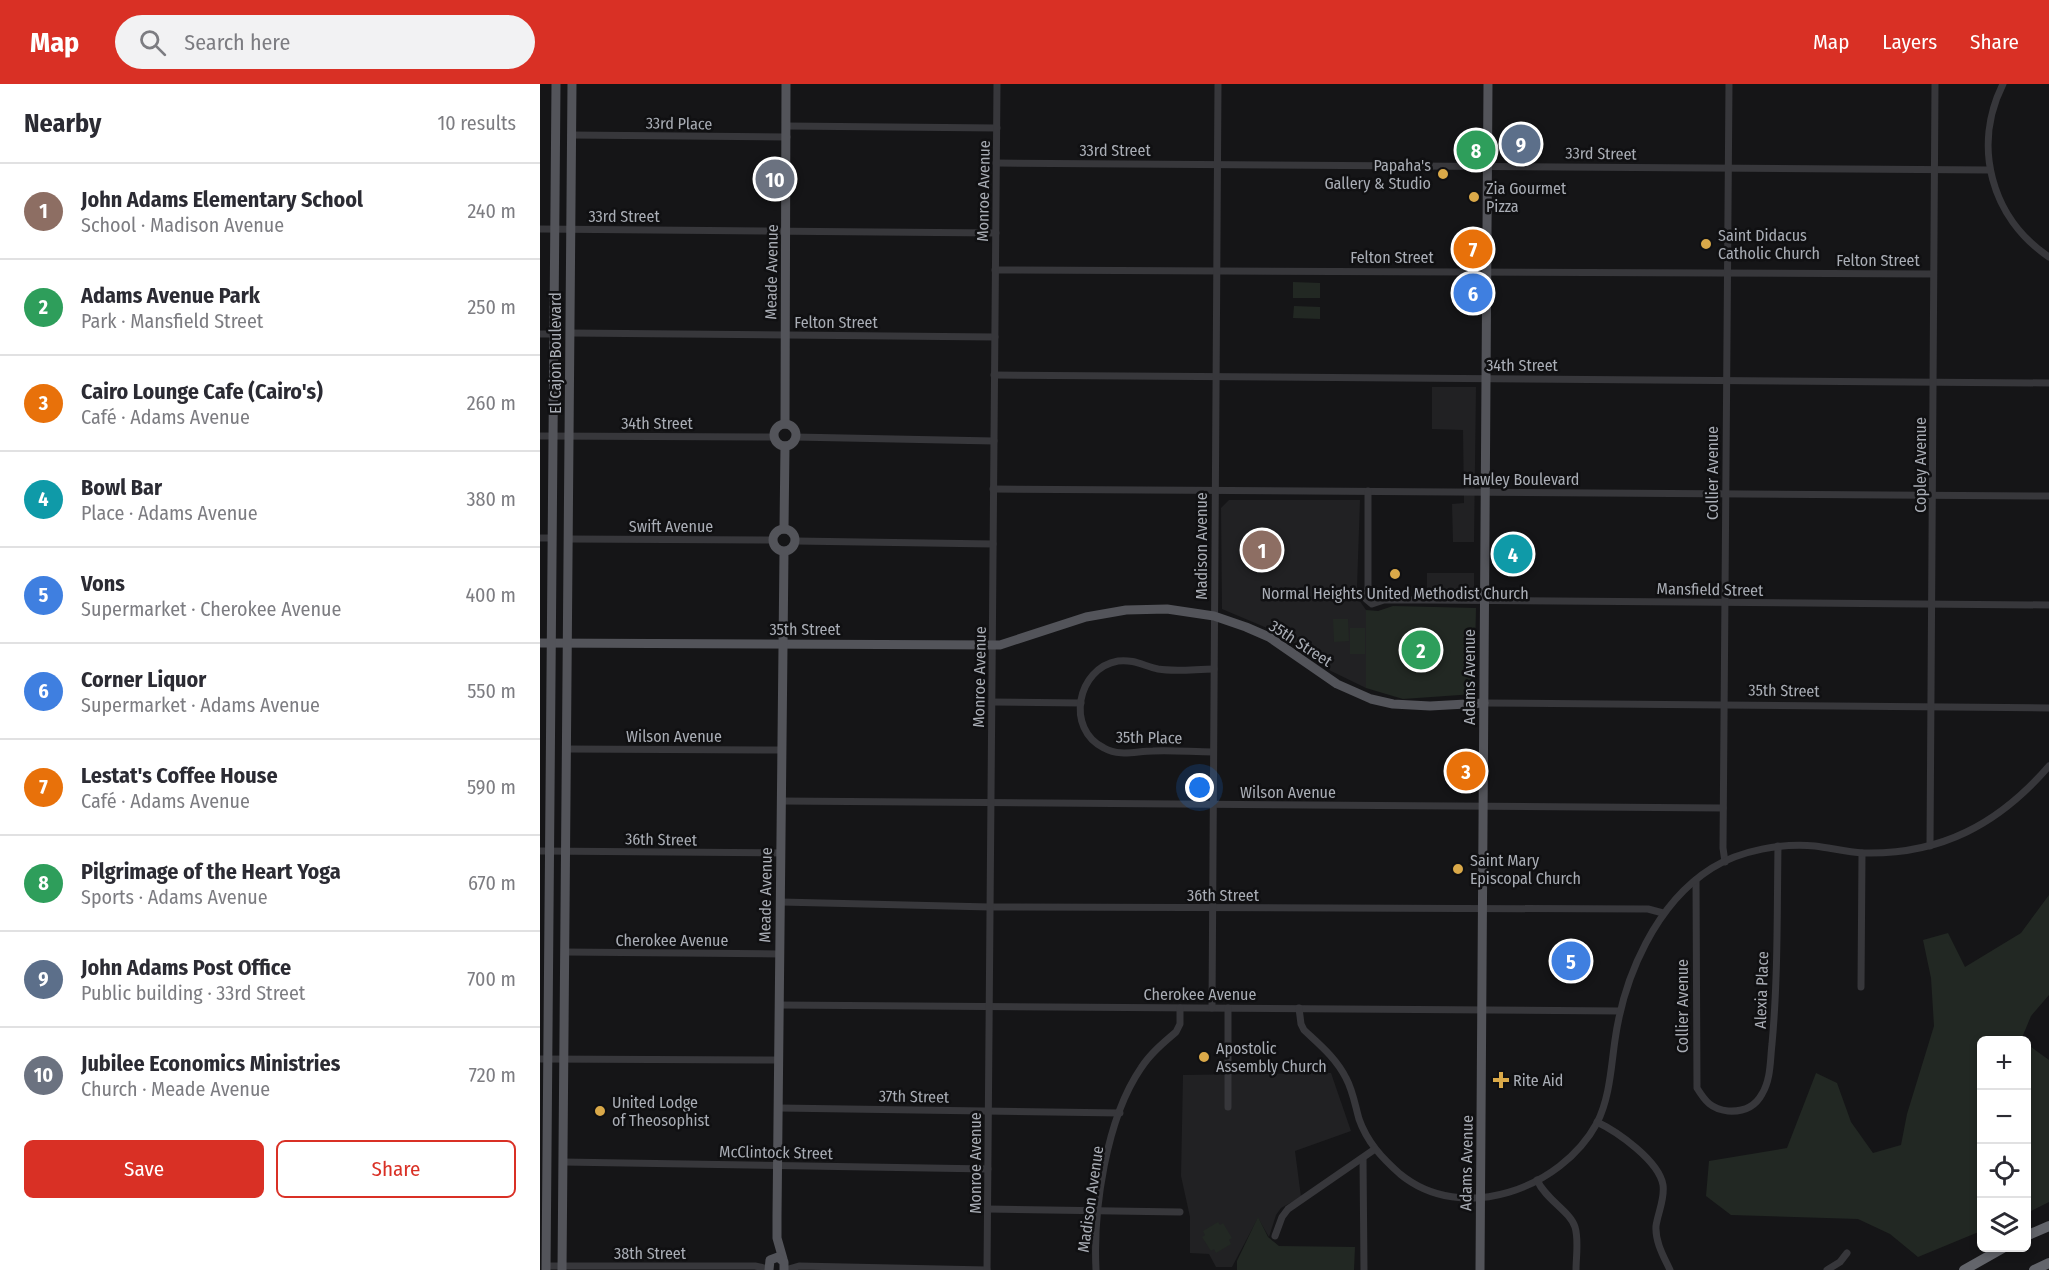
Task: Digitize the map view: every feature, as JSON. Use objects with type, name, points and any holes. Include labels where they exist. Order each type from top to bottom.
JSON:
[{"type":"highway","points":[[2031,1234],[2049,1226]]},
{"type":"highway","points":[[1964,1270],[1996,1252]]},
{"type":"highway","points":[[2034,1270],[2049,1263]]},
{"type":"main road","name":"El Cajon Boulevard","points":[[546,1268],[544,952],[550,851],[546,748],[552,643],[556,84]]},
{"type":"main road","name":"El Cajon Boulevard","points":[[562,1268],[572,84]]},
{"type":"main road","name":"Meade Avenue","points":[[785,424],[786,84]]},
{"type":"main road","name":"Adams Avenue","points":[[1480,1270],[1488,84]]},
{"type":"main road","points":[[785,424],[792,427],[795,437],[785,446],[777,443],[774,436],[778,427],[785,424]]},
{"type":"main road","points":[[784,529],[785,446]]},
{"type":"main road","points":[[784,529],[792,532],[796,541],[792,548],[784,552],[776,549],[773,540],[777,531],[784,529]]},
{"type":"main road","name":"Meade Avenue","points":[[770,1265],[777,1238],[784,552]]},
{"type":"main road","name":"35th Street","points":[[540,643],[993,645],[1027,638],[1086,617],[1113,611],[1167,609],[1214,616],[1269,637],[1336,684],[1371,699],[1393,704],[1430,706],[1484,703]]},
{"type":"main road","name":"Meade Avenue","points":[[777,1238],[784,1265]]},
{"type":"main road","points":[[770,1265],[784,1265]]},
{"type":"street","name":"Monroe Avenue","points":[[987,1270],[997,84]]},
{"type":"street","name":"Madison Avenue","points":[[1212,1008],[1218,84]]},
{"type":"street","name":"Collier Avenue","points":[[1725,862],[1723,808],[1729,84]]},
{"type":"street","name":"Copley Avenue","points":[[1930,846],[1935,84]]},
{"type":"street","points":[[2004,84],[1990,116],[1987,137],[1989,170],[2008,217],[2016,229],[2048,255]]},
{"type":"street","points":[[787,126],[997,128]]},
{"type":"street","name":"33rd Place","points":[[572,135],[787,137]]},
{"type":"street","name":"33rd Street","points":[[996,164],[1989,170]]},
{"type":"street","name":"33rd Street","points":[[540,229],[996,233]]},
{"type":"street","name":"Felton Street","points":[[995,270],[1933,274]]},
{"type":"street","name":"Felton Street","points":[[570,333],[995,337]]},
{"type":"street","points":[[540,334],[554,334]]},
{"type":"street","name":"34th Street","points":[[994,375],[2049,383]]},
{"type":"street","name":"34th Street","points":[[540,436],[774,436]]},
{"type":"street","points":[[795,437],[994,441]]},
{"type":"street","name":"Hawley Boulevard","points":[[993,489],[2049,496]]},
{"type":"street","name":"Mansfield Street","points":[[1368,491],[1368,587],[1365,592],[1366,598],[1372,604],[1384,600],[2049,605]]},
{"type":"street","points":[[540,538],[552,538]]},
{"type":"street","name":"Swift Avenue","points":[[568,539],[773,540]]},
{"type":"street","points":[[796,541],[993,544]]},
{"type":"street","points":[[992,702],[1081,703],[1082,694],[1091,677],[1103,666],[1119,661],[1139,661],[1161,669],[1214,669]]},
{"type":"street","name":"35th Place","points":[[1081,703],[1080,715],[1084,730],[1103,748],[1119,753],[1152,750],[1213,752]]},
{"type":"street","name":"35th Street","points":[[1484,703],[2049,708]]},
{"type":"street","name":"Wilson Avenue","points":[[567,749],[781,750]]},
{"type":"street","points":[[1299,1008],[1300,1024],[1304,1030],[1335,1060],[1346,1077],[1360,1122],[1375,1149],[1401,1174],[1421,1188],[1450,1196],[1480,1198],[1505,1193],[1537,1180],[1566,1162],[1597,1122],[1613,1068],[1620,1011],[1637,963],[1663,913],[1696,879],[1725,862],[1778,846],[1814,846],[1862,853],[1919,849],[1930,846],[1980,826],[2024,794],[2049,766]]},
{"type":"street","name":"Wilson Avenue","points":[[781,801],[1723,808]]},
{"type":"street","name":"Alexia Place","points":[[1730,1111],[1739,1111],[1755,1104],[1763,1093],[1769,1075],[1774,1019],[1778,846]]},
{"type":"street","name":"36th Street","points":[[540,851],[781,853]]},
{"type":"street","points":[[1861,987],[1862,853]]},
{"type":"street","name":"Collier Avenue","points":[[1696,879],[1697,1088],[1706,1103],[1718,1110],[1730,1111]]},
{"type":"street","name":"36th Street","points":[[781,902],[990,907],[1648,909],[1663,913]]},
{"type":"street","name":"Cherokee Avenue","points":[[565,952],[780,954]]},
{"type":"street","name":"Cherokee Avenue","points":[[779,1005],[1620,1011]]},
{"type":"street","name":"Madison Avenue","points":[[1096,1270],[1095,1243],[1106,1159],[1120,1113],[1139,1070],[1176,1032],[1180,1024],[1180,1008]]},
{"type":"street","points":[[1228,1008],[1228,1107]]},
{"type":"street","points":[[544,1059],[779,1060]]},
{"type":"street","name":"37th Street","points":[[779,1108],[1120,1113]]},
{"type":"street","points":[[1597,1122],[1608,1127],[1653,1164],[1659,1173],[1663,1186],[1663,1199],[1656,1227],[1657,1241],[1670,1270]]},
{"type":"street","points":[[1275,1236],[1282,1216],[1288,1209],[1375,1149]]},
{"type":"street","points":[[1363,1158],[1364,1270]]},
{"type":"street","name":"McClintock Street","points":[[563,1162],[988,1169]]},
{"type":"street","points":[[1537,1180],[1543,1193],[1571,1220],[1575,1227],[1576,1270]]},
{"type":"street","points":[[988,1209],[1180,1212]]},
{"type":"street","points":[[1827,1270],[1840,1262],[1847,1252]]},
{"type":"street","name":"38th Street","points":[[546,1268],[770,1265]]},
{"type":"street","points":[[784,1265],[987,1270]]},
{"type":"shaded area","points":[[1293,282],[1320,283],[1320,298],[1293,298]]},
{"type":"shaded area","points":[[1294,306],[1320,307],[1320,319],[1293,318]]},
{"type":"shaded area","points":[[1432,387],[1476,387],[1474,542],[1453,542],[1452,504],[1464,503],[1463,430],[1432,429]]},
{"type":"shaded area","points":[[1229,500],[1360,500],[1357,597],[1366,610],[1366,688],[1331,671],[1305,650],[1267,628],[1222,609],[1221,508]]},
{"type":"shaded area","points":[[1427,573],[1474,573],[1474,593],[1427,594]]},
{"type":"shaded area","points":[[1393,606],[1476,608],[1474,694],[1403,699],[1366,688],[1366,610],[1378,611]]},
{"type":"shaded area","points":[[1333,619],[1348,619],[1349,641],[1334,642]]},
{"type":"shaded area","points":[[1350,628],[1365,628],[1365,654],[1350,654]]},
{"type":"shaded area","points":[[2049,895],[2049,995],[2031,1016],[2023,1036],[1977,1036],[1977,1233],[1918,1257],[1890,1234],[1858,1219],[1731,1215],[1706,1196],[1709,1161],[1787,1148],[1816,1073],[1837,1083],[1851,1122],[1873,1153],[1901,1145],[1907,1114],[1934,1026],[1931,978],[1923,940],[1948,933],[1965,967],[2021,933]]},
{"type":"shaded area","points":[[2031,1047],[2049,1060],[2049,1202],[2031,1211]]},
{"type":"shaded area","points":[[1331,1073],[1351,1131],[1295,1151],[1301,1197],[1281,1208],[1276,1215],[1269,1237],[1258,1218],[1232,1267],[1216,1267],[1209,1254],[1190,1253],[1190,1217],[1181,1176],[1183,1075]]},
{"type":"shaded area","points":[[1258,1217],[1268,1237],[1279,1246],[1355,1247],[1354,1270],[1237,1270],[1237,1261]]},
{"type":"shaded area","points":[[1218,1222],[1220,1225],[1223,1223],[1232,1238],[1229,1240],[1231,1244],[1216,1253],[1214,1249],[1211,1251],[1202,1237],[1205,1235],[1203,1231]]},
{"type":"place","name":"John Adams Post Office","points":[[1521,144]]},
{"type":"place","name":"Pilgrimage of the Heart Yoga","points":[[1476,150]]},
{"type":"place","name":"Papaha's Gallery & Studio","points":[[1443,174]]},
{"type":"place","name":"Jubilee Economics Ministries","points":[[775,179]]},
{"type":"place","name":"Zia Gourmet Pizza","points":[[1474,197]]},
{"type":"place","name":"Saint Didacus Catholic Church","points":[[1706,244]]},
{"type":"place","name":"Lestat's Coffee House","points":[[1473,249]]},
{"type":"place","name":"Corner Liquor","points":[[1473,293]]},
{"type":"place","name":"John Adams Elementary School","points":[[1262,550]]},
{"type":"place","name":"Bowl Bar","points":[[1513,554]]},
{"type":"place","name":"Normal Heights United Methodist Church","points":[[1395,574]]},
{"type":"place","name":"Adams Avenue Park","points":[[1421,650]]},
{"type":"place","name":"Cairo Lounge Cafe (Cairo's)","points":[[1466,771]]},
{"type":"place","name":"Saint Mary Episcopal Church","points":[[1458,869]]},
{"type":"place","name":"Vons","points":[[1571,961]]},
{"type":"place","name":"Apostolic Assembly Church","points":[[1204,1057]]},
{"type":"place","name":"Rite Aid","points":[[1501,1080]]},
{"type":"place","name":"United Lodge of Theosophist","points":[[600,1111]]}]
